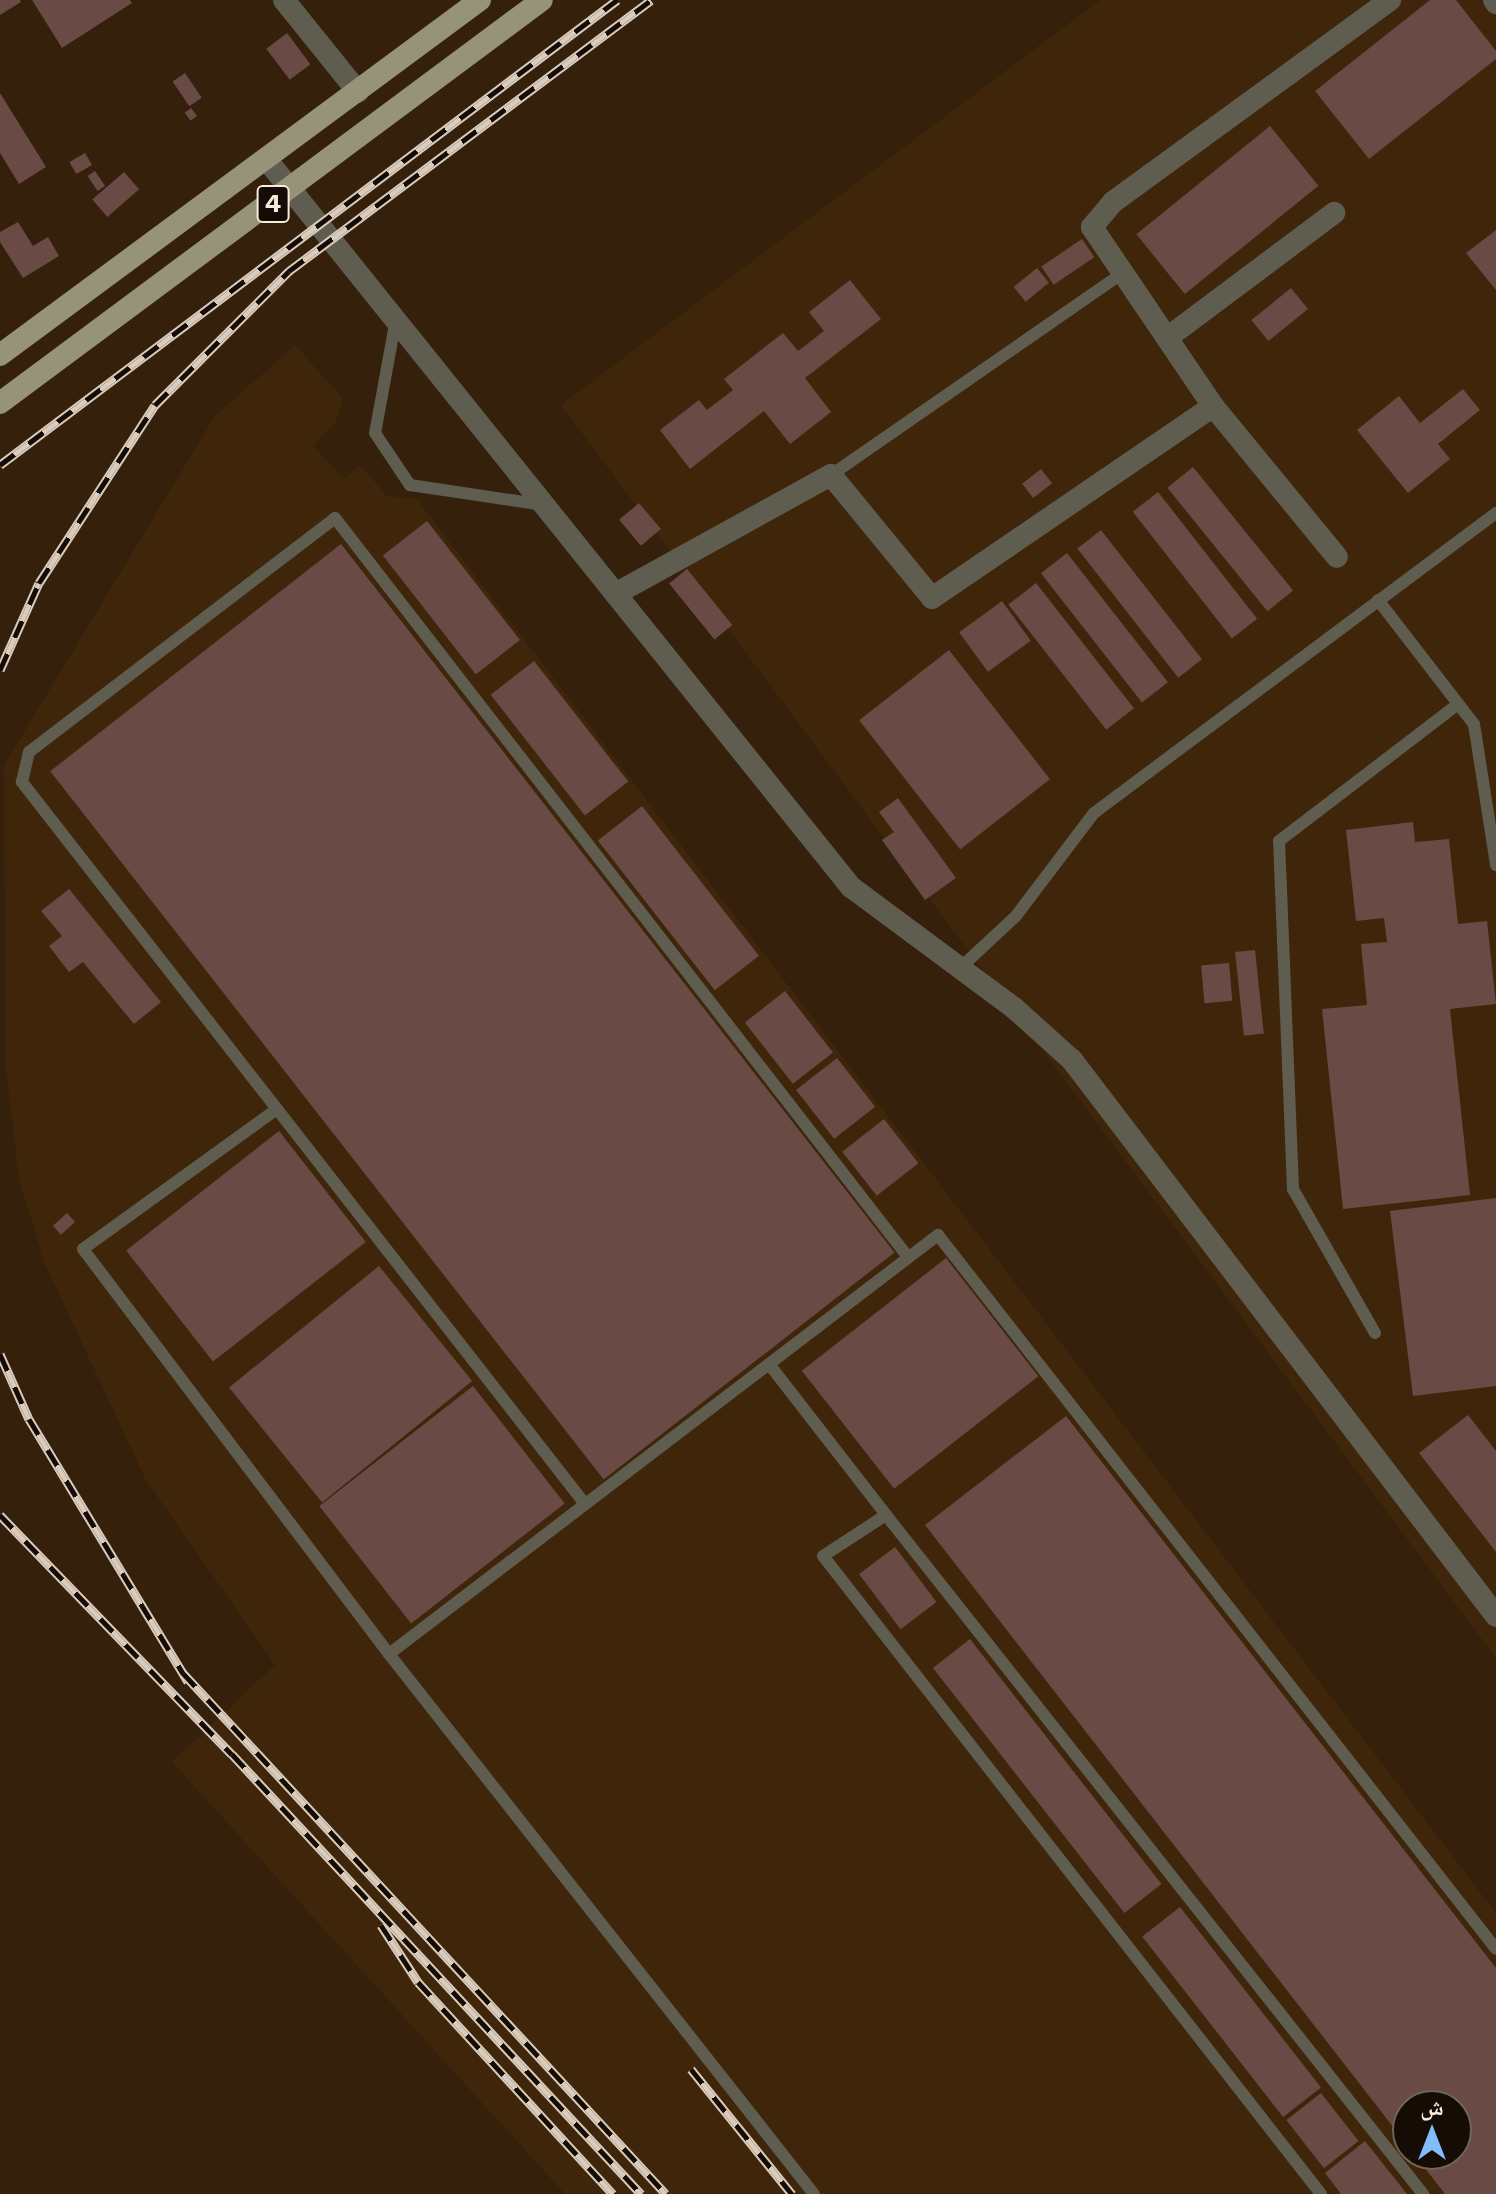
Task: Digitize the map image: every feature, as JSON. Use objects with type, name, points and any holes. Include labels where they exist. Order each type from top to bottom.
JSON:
[{"type":"main road","name":"4","points":[[0,355],[480,0]]},
{"type":"main road","name":"4","points":[[0,403],[292,189],[542,0]]},
{"type":"street","points":[[284,0],[358,92]]},
{"type":"street","points":[[1337,557],[1213,406],[1092,227],[1113,202],[1390,0]]},
{"type":"street","points":[[267,160],[396,316],[851,887],[1072,1060],[1496,1616]]},
{"type":"street","points":[[1167,338],[1334,213]]},
{"type":"street","points":[[617,593],[831,475],[932,598],[1213,406]]},
{"type":"lane","points":[[831,475],[1123,273]]},
{"type":"lane","points":[[396,316],[375,433],[410,485],[548,506]]},
{"type":"lane","points":[[959,969],[1016,916],[1094,813],[1496,513]]},
{"type":"lane","points":[[585,1504],[22,782],[29,752],[335,518],[908,1257]]},
{"type":"lane","points":[[1378,600],[1474,724],[1496,865]]},
{"type":"lane","points":[[1375,1333],[1293,1189],[1279,841],[1458,704]]},
{"type":"lane","points":[[277,1109],[83,1249],[389,1654],[814,2194]]},
{"type":"lane","points":[[389,1654],[938,1235],[1496,1949]]},
{"type":"lane","points":[[769,1364],[1423,2194]]},
{"type":"lane","points":[[886,1515],[823,1556],[1321,2194]]},
{"type":"shaded area","points":[[1100,0],[1496,0],[1496,1658],[561,405]]},
{"type":"shaded area","points":[[295,345],[343,399],[334,425],[313,445],[344,479],[360,465],[388,497],[416,498],[1496,1913],[1496,2194],[565,2194],[172,1762],[275,1665],[146,1480],[45,1264],[19,1179],[5,1061],[4,765],[215,416]]},
{"type":"building","points":[[0,0],[20,0],[21,2],[0,15]]},
{"type":"building","points":[[32,0],[130,0],[132,3],[62,48]]},
{"type":"building","points":[[1430,0],[1456,0],[1496,51],[1496,59],[1369,159],[1315,91]]},
{"type":"building","points":[[287,33],[310,64],[290,80],[266,49]]},
{"type":"building","points":[[185,73],[202,98],[189,106],[173,81]]},
{"type":"building","points":[[0,93],[46,167],[19,184],[0,153]]},
{"type":"building","points":[[191,108],[197,116],[191,121],[185,113]]},
{"type":"building","points":[[1270,126],[1318,186],[1185,294],[1136,234]]},
{"type":"building","points":[[85,153],[92,165],[76,174],[69,162]]},
{"type":"building","points":[[95,171],[105,186],[98,191],[88,176]]},
{"type":"building","points":[[124,172],[139,189],[107,217],[92,200]]},
{"type":"building","points":[[18,222],[33,246],[48,237],[59,256],[23,278],[0,242],[0,232]]},
{"type":"building","points":[[1496,230],[1496,290],[1466,253]]},
{"type":"building","points":[[1082,239],[1094,257],[1054,285],[1041,266]]},
{"type":"building","points":[[1037,268],[1049,283],[1026,302],[1014,287]]},
{"type":"building","points":[[850,280],[881,319],[805,378],[831,412],[790,444],[764,411],[690,469],[660,430],[699,400],[707,410],[733,390],[724,379],[783,333],[798,351],[824,331],[809,312]]},
{"type":"building","points":[[1291,288],[1308,309],[1268,341],[1251,320]]},
{"type":"building","points":[[1463,389],[1480,410],[1438,444],[1450,459],[1408,493],[1357,430],[1399,396],[1420,423]]},
{"type":"building","points":[[1193,467],[1293,591],[1267,611],[1167,488]]},
{"type":"building","points":[[1041,469],[1052,483],[1033,498],[1022,484]]},
{"type":"building","points":[[1158,492],[1257,619],[1232,639],[1133,512]]},
{"type":"building","points":[[639,503],[661,529],[641,546],[619,520]]},
{"type":"building","points":[[427,521],[520,640],[476,674],[383,555]]},
{"type":"building","points":[[1101,530],[1202,659],[1178,678],[1077,548]]},
{"type":"building","points":[[341,544],[894,1252],[604,1480],[50,771]]},
{"type":"building","points":[[1067,553],[1168,682],[1142,703],[1041,573]]},
{"type":"building","points":[[687,569],[732,625],[714,639],[669,583]]},
{"type":"building","points":[[1036,583],[1134,708],[1106,730],[1008,605]]},
{"type":"building","points":[[1002,601],[1031,641],[988,672],[959,632]]},
{"type":"building","points":[[949,650],[1050,779],[960,849],[859,720]]},
{"type":"building","points":[[534,661],[628,782],[585,815],[491,695]]},
{"type":"building","points":[[898,798],[956,878],[925,900],[882,840],[894,832],[879,812]]},
{"type":"building","points":[[642,806],[759,956],[715,990],[598,840]]},
{"type":"building","points":[[1413,822],[1415,842],[1449,839],[1458,924],[1487,921],[1496,1004],[1450,1009],[1470,1195],[1343,1209],[1322,1009],[1367,1005],[1361,944],[1387,942],[1384,918],[1356,921],[1346,830]]},
{"type":"building","points":[[69,889],[161,1002],[134,1024],[83,962],[69,972],[49,946],[62,936],[41,911]]},
{"type":"building","points":[[1255,950],[1264,1034],[1244,1036],[1235,952]]},
{"type":"building","points":[[1229,963],[1232,1001],[1204,1003],[1201,965]]},
{"type":"building","points":[[785,991],[833,1052],[793,1084],[745,1022]]},
{"type":"building","points":[[837,1058],[875,1107],[834,1139],[796,1090]]},
{"type":"building","points":[[884,1119],[918,1163],[877,1196],[842,1152]]},
{"type":"building","points":[[279,1131],[366,1242],[213,1362],[126,1250]]},
{"type":"building","points":[[1496,1198],[1496,1386],[1413,1396],[1390,1211]]},
{"type":"building","points":[[67,1213],[75,1222],[61,1235],[53,1226]]},
{"type":"building","points":[[946,1258],[1038,1376],[894,1489],[802,1371]]},
{"type":"building","points":[[379,1266],[472,1381],[322,1502],[229,1387]]},
{"type":"building","points":[[473,1386],[565,1503],[411,1623],[319,1506]]},
{"type":"building","points":[[1468,1415],[1496,1451],[1496,1552],[1419,1453]]},
{"type":"building","points":[[1066,1416],[1496,1968],[1496,2194],[1445,2194],[1426,2170],[1472,2170],[1472,2090],[1392,2090],[1392,2125],[925,1525]]},
{"type":"building","points":[[895,1547],[937,1602],[901,1629],[859,1574]]},
{"type":"building","points":[[970,1639],[1161,1884],[1124,1913],[933,1668]]},
{"type":"building","points":[[1180,1907],[1321,2087],[1283,2117],[1142,1937]]},
{"type":"building","points":[[1321,2093],[1359,2141],[1324,2168],[1286,2120]]},
{"type":"building","points":[[1365,2141],[1407,2194],[1341,2194],[1325,2173]]},
{"type":"railway","points":[[0,465],[617,0]]},
{"type":"railway","points":[[0,670],[39,583],[155,405],[289,271],[651,0]]},
{"type":"railway","points":[[0,1354],[29,1419],[188,1682]]},
{"type":"railway","points":[[0,1515],[232,1754],[641,2194]]},
{"type":"railway","points":[[183,1673],[666,2194]]},
{"type":"railway","points":[[381,1925],[418,1982],[613,2194]]},
{"type":"railway","points":[[691,2069],[792,2194]]}]
